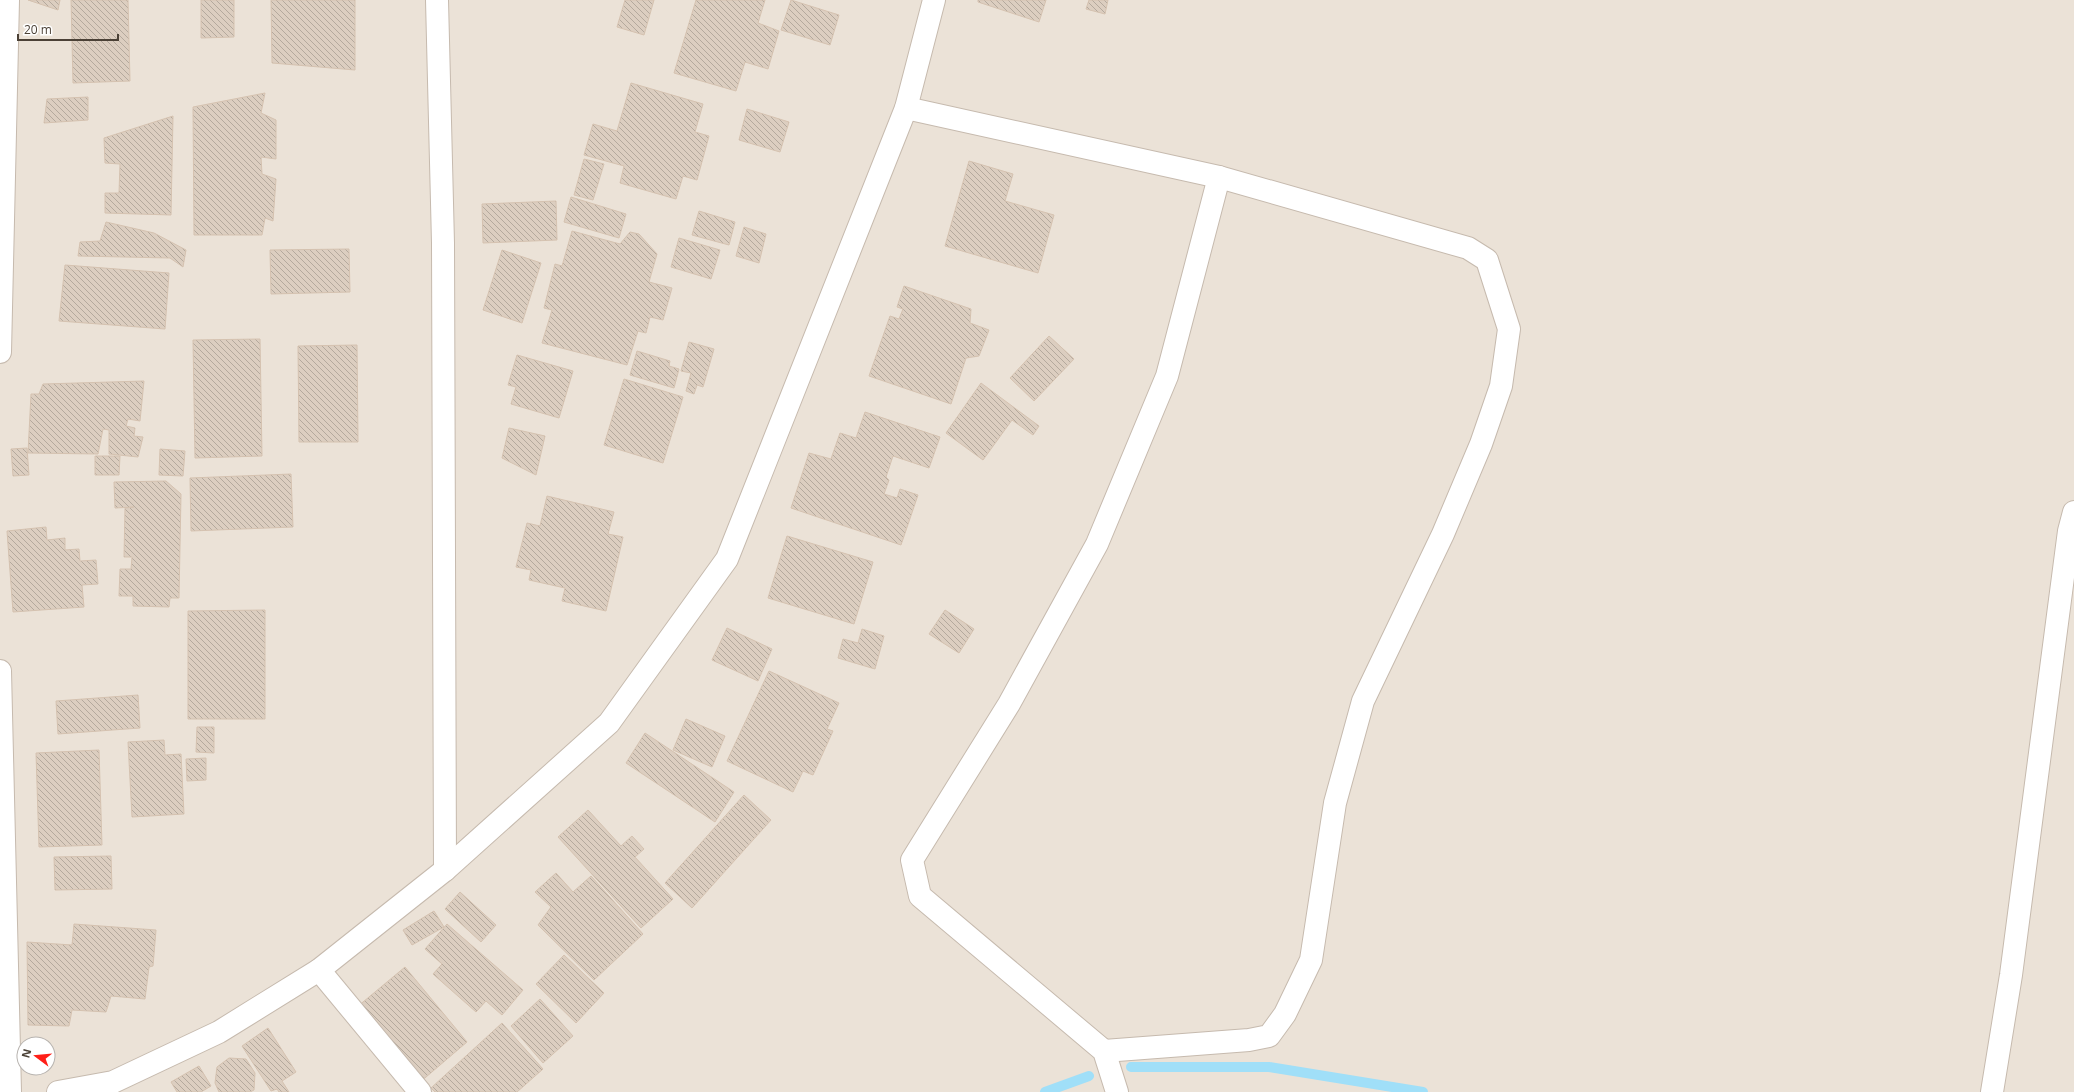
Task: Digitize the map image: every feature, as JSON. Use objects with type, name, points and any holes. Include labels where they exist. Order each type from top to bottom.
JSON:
[{"type":"street","points":[[0,352],[8,0]]},
{"type":"street","points":[[437,0],[443,251],[445,870]]},
{"type":"street","points":[[58,1092],[113,1082],[120,1079],[219,1032],[319,970],[445,870],[609,724],[727,559],[906,108],[934,0]]},
{"type":"street","points":[[906,108],[1219,178],[1468,248],[1487,260],[1509,329],[1501,386],[1481,444],[1443,534],[1363,701],[1336,803],[1311,960],[1285,1014],[1269,1036],[1249,1040],[1104,1051]]},
{"type":"street","points":[[1117,1092],[1104,1051],[920,896],[912,860],[1009,704],[1097,544],[1167,376],[1219,178]]},
{"type":"street","points":[[1992,1092],[2011,975],[2068,539],[2074,512]]},
{"type":"street","points":[[0,671],[10,1092]]},
{"type":"street","points":[[319,970],[420,1092]]},
{"type":"shaded area","points":[[0,0],[2074,0],[2074,1092],[0,1092]]},
{"type":"building","points":[[28,0],[60,0],[58,10]]},
{"type":"building","points":[[71,0],[128,0],[130,81],[73,83]]},
{"type":"building","points":[[201,0],[234,0],[234,37],[201,38]]},
{"type":"building","points":[[271,0],[355,0],[355,70],[272,63]]},
{"type":"building","points":[[625,0],[654,0],[644,35],[617,27]]},
{"type":"building","points":[[696,0],[765,0],[758,23],[779,31],[768,69],[745,62],[736,91],[674,73]]},
{"type":"building","points":[[791,0],[839,15],[830,45],[781,30]]},
{"type":"building","points":[[978,0],[1046,0],[1039,22],[978,2]]},
{"type":"building","points":[[1089,0],[1108,0],[1105,14],[1086,9]]},
{"type":"building","points":[[631,83],[703,104],[695,132],[709,136],[697,180],[683,176],[676,199],[620,183],[624,166],[584,155],[593,124],[617,131]]},
{"type":"building","points":[[265,93],[261,113],[276,120],[276,159],[261,157],[262,174],[276,179],[273,221],[265,218],[262,235],[194,235],[193,107]]},
{"type":"building","points":[[88,97],[88,120],[44,123],[47,99]]},
{"type":"building","points":[[747,109],[789,122],[780,152],[739,140]]},
{"type":"building","points":[[173,116],[171,215],[105,213],[105,193],[119,193],[120,164],[105,163],[104,138]]},
{"type":"building","points":[[584,159],[604,164],[593,200],[574,195]]},
{"type":"building","points":[[969,161],[1013,174],[1005,201],[1054,215],[1038,273],[945,246]]},
{"type":"building","points":[[571,197],[626,214],[619,238],[564,222]]},
{"type":"building","points":[[556,201],[557,240],[483,243],[482,204]]},
{"type":"building","points":[[699,211],[735,222],[729,245],[692,235]]},
{"type":"building","points":[[106,222],[154,233],[186,250],[183,267],[170,258],[78,256],[80,242],[100,241]]},
{"type":"building","points":[[744,227],[766,234],[759,263],[736,256]]},
{"type":"building","points":[[572,231],[620,244],[630,232],[639,234],[657,254],[649,282],[672,288],[663,320],[650,317],[646,333],[638,331],[627,365],[542,343],[552,310],[544,308],[555,264],[562,266]]},
{"type":"building","points":[[679,238],[720,250],[711,279],[671,267]]},
{"type":"building","points":[[349,249],[350,292],[271,294],[270,250]]},
{"type":"building","points":[[502,250],[541,263],[522,323],[483,310]]},
{"type":"building","points":[[65,265],[169,273],[165,329],[59,321]]},
{"type":"building","points":[[904,286],[971,309],[970,323],[989,330],[979,356],[966,358],[951,404],[869,376],[890,316],[899,319],[903,309],[897,307]]},
{"type":"building","points":[[1049,336],[1074,359],[1034,401],[1010,378]]},
{"type":"building","points":[[260,339],[262,456],[195,458],[193,340]]},
{"type":"building","points":[[689,342],[714,349],[703,387],[697,385],[694,394],[686,391],[691,373],[681,371]]},
{"type":"building","points":[[357,345],[358,442],[299,442],[298,346]]},
{"type":"building","points":[[637,351],[670,361],[669,366],[679,369],[674,388],[630,375]]},
{"type":"building","points":[[517,355],[573,371],[559,418],[511,404],[516,387],[508,385]]},
{"type":"building","points":[[624,379],[683,397],[663,463],[604,445]]},
{"type":"building","points":[[144,381],[140,421],[128,419],[126,426],[135,428],[134,436],[143,437],[138,457],[109,454],[109,430],[103,429],[98,454],[28,453],[31,394],[39,394],[43,384]]},
{"type":"building","points":[[981,383],[1039,426],[1033,435],[1012,420],[983,460],[946,433]]},
{"type":"building","points":[[865,412],[940,437],[929,468],[893,456],[886,477],[889,480],[884,494],[897,498],[900,489],[918,495],[901,545],[791,508],[809,453],[831,459],[840,433],[856,438]]},
{"type":"building","points":[[509,428],[545,436],[536,475],[502,458]]},
{"type":"building","points":[[27,448],[29,475],[13,476],[11,449]]},
{"type":"building","points":[[160,449],[185,451],[183,476],[159,475]]},
{"type":"building","points":[[95,456],[120,456],[119,475],[95,475]]},
{"type":"building","points":[[291,474],[293,527],[191,531],[190,478]]},
{"type":"building","points":[[166,481],[181,494],[179,598],[170,598],[169,607],[133,606],[133,596],[119,596],[120,569],[131,569],[132,557],[124,557],[125,508],[134,507],[115,508],[114,482]]},
{"type":"building","points":[[547,496],[614,512],[608,534],[623,537],[606,611],[562,601],[565,588],[529,580],[531,570],[516,567],[527,523],[540,526]]},
{"type":"building","points":[[46,527],[47,540],[65,538],[65,550],[79,549],[80,561],[96,560],[98,584],[82,585],[84,607],[13,612],[7,531]]},
{"type":"building","points":[[787,536],[873,562],[854,624],[768,598]]},
{"type":"building","points":[[265,610],[265,719],[188,719],[188,611]]},
{"type":"building","points":[[945,610],[974,629],[959,653],[929,634]]},
{"type":"building","points":[[727,628],[772,649],[758,681],[712,660]]},
{"type":"building","points":[[862,629],[884,636],[875,669],[838,658],[843,639],[858,643]]},
{"type":"building","points":[[769,671],[839,703],[827,729],[833,731],[813,775],[803,771],[793,792],[727,761]]},
{"type":"building","points":[[138,695],[140,728],[58,734],[56,701]]},
{"type":"building","points":[[686,719],[725,736],[712,767],[673,750]]},
{"type":"building","points":[[197,727],[214,727],[214,753],[196,752]]},
{"type":"building","points":[[645,733],[734,792],[715,822],[626,763]]},
{"type":"building","points":[[164,740],[165,755],[181,754],[184,814],[132,817],[128,742]]},
{"type":"building","points":[[99,750],[102,845],[39,847],[36,753]]},
{"type":"building","points":[[206,758],[206,780],[187,781],[186,759]]},
{"type":"building","points":[[744,795],[771,820],[692,908],[665,883]]},
{"type":"building","points":[[588,810],[621,846],[632,836],[644,849],[635,857],[673,899],[641,928],[558,837]]},
{"type":"building","points":[[111,856],[112,889],[55,890],[54,857]]},
{"type":"building","points":[[556,873],[573,892],[591,876],[643,934],[594,980],[538,925],[551,907],[535,892]]},
{"type":"building","points":[[460,892],[496,925],[481,942],[445,909]]},
{"type":"building","points":[[434,911],[444,927],[412,945],[403,930]]},
{"type":"building","points":[[74,924],[156,930],[153,966],[149,967],[145,999],[111,996],[106,1012],[72,1010],[69,1026],[28,1025],[27,942],[72,945]]},
{"type":"building","points":[[447,924],[523,990],[502,1015],[486,1001],[476,1012],[433,974],[442,964],[425,949]]},
{"type":"building","points":[[564,955],[604,993],[576,1023],[536,984]]},
{"type":"building","points":[[405,967],[467,1042],[419,1083],[357,1007]]},
{"type":"building","points":[[540,999],[573,1036],[543,1063],[511,1026]]},
{"type":"building","points":[[502,1023],[543,1069],[517,1092],[435,1092],[431,1088]]},
{"type":"building","points":[[268,1028],[296,1072],[282,1081],[289,1092],[279,1092],[277,1089],[271,1091],[242,1046]]},
{"type":"building","points":[[229,1058],[246,1059],[255,1073],[254,1090],[250,1092],[219,1092],[215,1083],[217,1067]]},
{"type":"building","points":[[199,1066],[211,1086],[201,1092],[177,1092],[171,1082]]},
{"type":"waterway","points":[[1131,1067],[1269,1067],[1423,1092]]},
{"type":"waterway","points":[[1045,1092],[1089,1076]]}]
